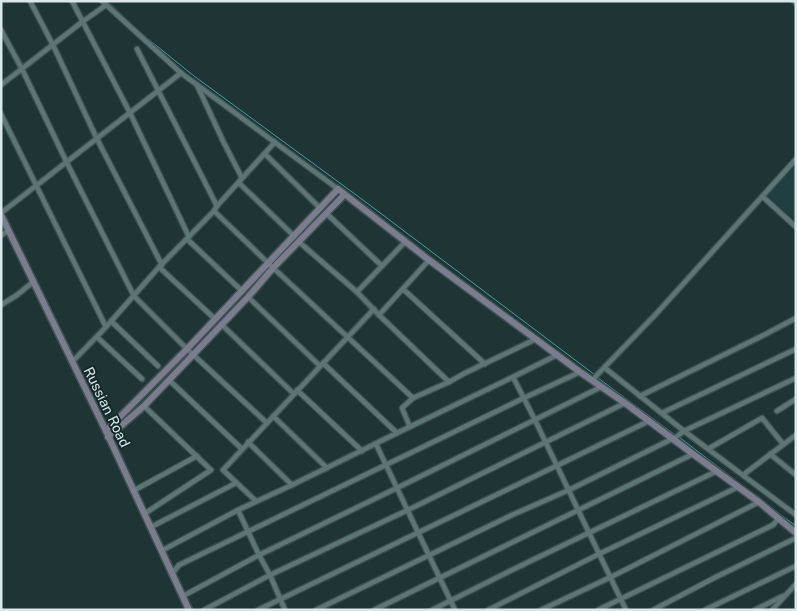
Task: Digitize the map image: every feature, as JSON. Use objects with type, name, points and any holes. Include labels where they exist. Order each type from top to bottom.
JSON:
[{"type":"street","points":[[30,1],[160,266],[218,322],[362,450]]},
{"type":"street","points":[[72,1],[130,113],[188,238],[242,291]]},
{"type":"street","points":[[1,85],[104,3],[196,84],[580,372],[675,437],[693,454],[759,502],[796,533]]},
{"type":"street","points":[[1,30],[134,296],[187,349],[267,423]]},
{"type":"street","points":[[137,50],[216,208],[271,265],[413,398]]},
{"type":"street","points":[[1,214],[181,72]]},
{"type":"street","points":[[196,84],[242,178]]},
{"type":"street","points":[[1,114],[106,327]]},
{"type":"street","points":[[72,362],[275,142]]},
{"type":"street","points":[[265,154],[320,208]]},
{"type":"street","points":[[594,380],[796,159]]},
{"type":"street","points":[[239,183],[294,236]]},
{"type":"street","points":[[107,434],[187,349],[248,297],[294,236],[338,189]]},
{"type":"street","points":[[107,434],[144,406],[193,354],[242,291],[299,242],[344,195]]},
{"type":"street","points":[[762,197],[796,227]]},
{"type":"street","name":"Russian Road","points":[[1,214],[189,610]]},
{"type":"street","points":[[326,214],[382,266]]},
{"type":"street","points":[[1,235],[9,231]]},
{"type":"street","points":[[299,242],[356,292],[449,382]]},
{"type":"street","points":[[356,292],[405,242]]},
{"type":"street","points":[[379,315],[429,260]]},
{"type":"street","points":[[1,305],[33,282]]},
{"type":"street","points":[[403,290],[485,364]]},
{"type":"street","points":[[248,297],[397,433]]},
{"type":"street","points":[[256,501],[222,470],[374,309]]},
{"type":"street","points":[[640,396],[796,318]]},
{"type":"street","points":[[111,321],[158,366]]},
{"type":"street","points":[[97,336],[142,378]]},
{"type":"street","points":[[410,427],[402,408],[413,398],[536,339]]},
{"type":"street","points":[[662,413],[796,348]]},
{"type":"street","points":[[161,551],[256,501],[557,355]]},
{"type":"street","points":[[604,369],[796,515]]},
{"type":"street","points":[[172,574],[179,566],[386,464],[580,372]]},
{"type":"street","points":[[513,377],[626,610]]},
{"type":"street","points":[[316,610],[512,515],[569,490],[684,431],[796,378]]},
{"type":"street","points":[[169,380],[242,450]]},
{"type":"street","points":[[183,596],[259,555],[601,387]]},
{"type":"street","points":[[777,411],[796,399]]},
{"type":"street","points":[[204,610],[270,575],[408,510],[626,403]]},
{"type":"street","points":[[144,406],[211,470],[144,514]]},
{"type":"street","points":[[273,416],[327,468]]},
{"type":"street","points":[[708,449],[762,418],[783,444]]},
{"type":"street","points":[[258,610],[649,420]]},
{"type":"street","points":[[743,475],[795,437]]},
{"type":"street","points":[[248,442],[292,485]]},
{"type":"street","points":[[376,444],[455,610]]},
{"type":"street","points":[[374,610],[693,454]]},
{"type":"street","points":[[770,454],[796,475]]},
{"type":"street","points":[[133,491],[197,456]]},
{"type":"street","points":[[432,610],[717,471]]},
{"type":"street","points":[[151,527],[236,483]]},
{"type":"street","points":[[488,610],[738,487]]},
{"type":"street","points":[[541,610],[611,577],[759,502]]},
{"type":"street","points":[[238,510],[285,610]]},
{"type":"street","points":[[598,610],[773,525],[779,518]]},
{"type":"street","points":[[653,610],[796,538]]},
{"type":"street","points":[[706,610],[796,566]]},
{"type":"street","points":[[772,610],[796,584]]},
{"type":"street","points":[[755,610],[786,594]]},
{"type":"shaded area","points":[[796,164],[796,221],[767,196]]},
{"type":"waterway","points":[[107,1],[129,22]]},
{"type":"waterway","points":[[137,30],[194,76],[363,200],[595,375]]},
{"type":"waterway","points":[[598,378],[675,435]]},
{"type":"waterway","points":[[679,437],[743,486]]},
{"type":"waterway","points":[[766,504],[796,526]]}]
